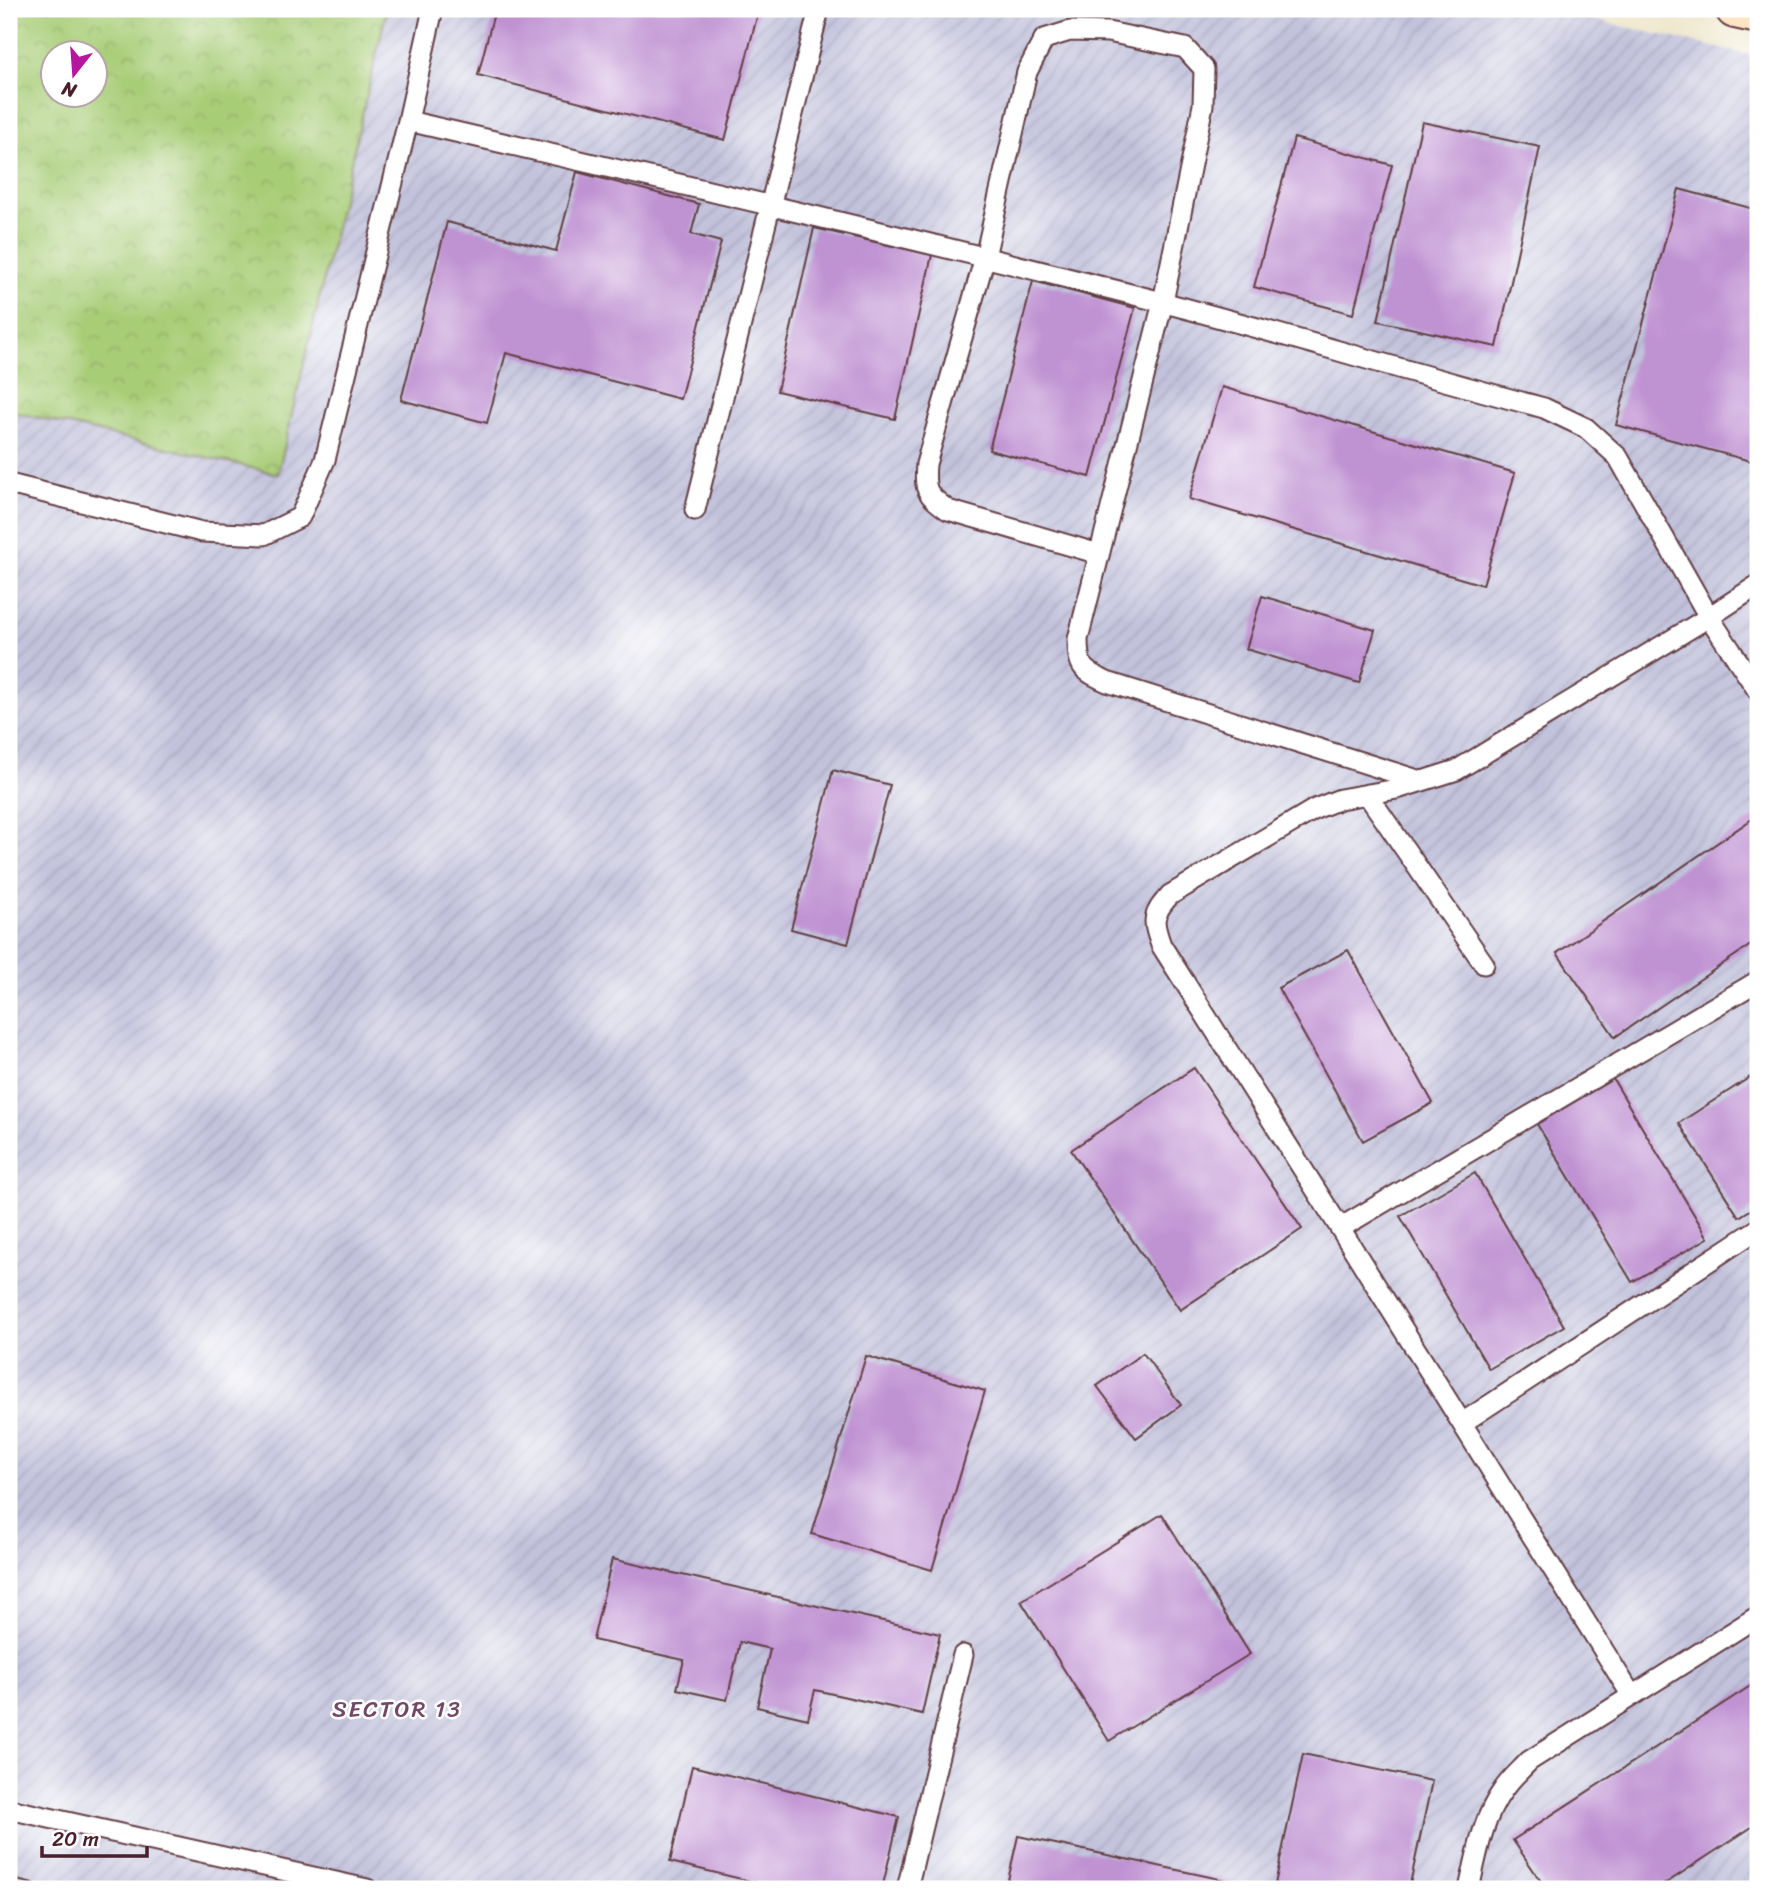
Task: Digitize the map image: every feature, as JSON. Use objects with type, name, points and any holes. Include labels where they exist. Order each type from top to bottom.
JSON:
[{"type":"street","points":[[1735,9],[1758,14]]},
{"type":"lane","points":[[9,484],[202,532],[264,536],[300,517],[325,460],[433,9]]},
{"type":"lane","points":[[695,510],[819,9]]},
{"type":"lane","points":[[1099,554],[948,510],[932,499],[924,485],[926,464],[985,257],[1027,72],[1044,39],[1070,31],[1108,32],[1185,47],[1204,69],[1203,105],[1163,302],[1078,639],[1078,659],[1087,673],[1107,682],[1421,781]]},
{"type":"lane","points":[[408,121],[770,204],[985,257],[1163,302],[1544,408],[1586,428],[1618,457],[1709,617],[1758,691]]},
{"type":"lane","points":[[1632,1696],[1161,945],[1154,927],[1157,910],[1170,895],[1315,809],[1340,799],[1397,789],[1457,770],[1758,585]]},
{"type":"lane","points":[[1367,794],[1484,964]]},
{"type":"lane","points":[[1340,1228],[1758,981]]},
{"type":"lane","points":[[1462,1423],[1758,1229]]},
{"type":"lane","points":[[1469,1889],[1488,1816],[1503,1789],[1529,1761],[1758,1616]]},
{"type":"lane","points":[[907,1889],[963,1654]]},
{"type":"lane","points":[[9,1809],[367,1889]]},
{"type":"shaded area","points":[[9,9],[1547,9],[1758,57],[1758,1889],[9,1889]]},
{"type":"green space","points":[[9,9],[387,9],[278,474],[9,411]]},
{"type":"building","points":[[495,9],[759,9],[725,140],[478,75]]},
{"type":"building","points":[[1422,122],[1540,147],[1497,347],[1378,321]]},
{"type":"building","points":[[1294,138],[1392,165],[1353,314],[1254,287]]},
{"type":"building","points":[[577,172],[699,204],[691,234],[721,242],[680,399],[506,353],[487,423],[401,400],[447,222],[556,251]]},
{"type":"building","points":[[1679,189],[1758,210],[1758,463],[1616,425]]},
{"type":"building","points":[[814,228],[932,255],[895,419],[777,391]]},
{"type":"building","points":[[1033,281],[1135,308],[1090,477],[989,450]]},
{"type":"building","points":[[1222,387],[1515,473],[1483,585],[1189,499]]},
{"type":"building","points":[[1262,596],[1375,630],[1359,683],[1246,649]]},
{"type":"building","points":[[833,770],[890,785],[848,944],[791,929]]},
{"type":"building","points":[[1758,815],[1758,940],[1615,1037],[1557,953]]},
{"type":"building","points":[[1348,950],[1433,1103],[1363,1141],[1278,988]]},
{"type":"building","points":[[1194,1068],[1302,1229],[1180,1310],[1071,1150]]},
{"type":"building","points":[[1758,1072],[1758,1205],[1739,1217],[1679,1123]]},
{"type":"building","points":[[1613,1079],[1708,1238],[1632,1282],[1537,1124]]},
{"type":"building","points":[[1475,1173],[1564,1326],[1489,1369],[1400,1216]]},
{"type":"building","points":[[1143,1353],[1181,1405],[1136,1438],[1097,1386]]},
{"type":"building","points":[[866,1356],[985,1391],[932,1570],[812,1534]]},
{"type":"building","points":[[1162,1514],[1250,1654],[1109,1741],[1021,1601]]},
{"type":"building","points":[[612,1559],[940,1634],[922,1714],[815,1690],[808,1719],[757,1707],[770,1649],[740,1642],[727,1700],[677,1689],[684,1660],[593,1640]]},
{"type":"building","points":[[1758,1681],[1758,1823],[1657,1889],[1546,1889],[1513,1840]]},
{"type":"building","points":[[1303,1754],[1432,1781],[1409,1889],[1274,1889]]},
{"type":"building","points":[[692,1766],[899,1817],[882,1889],[784,1889],[670,1862]]},
{"type":"building","points":[[1018,1836],[1262,1888],[1262,1889],[1006,1889]]},
{"type":"building","points":[[9,1878],[49,1888],[49,1889],[9,1889]]},
{"type":"district","name":"SECTOR 13","points":[[397,1709]]}]
